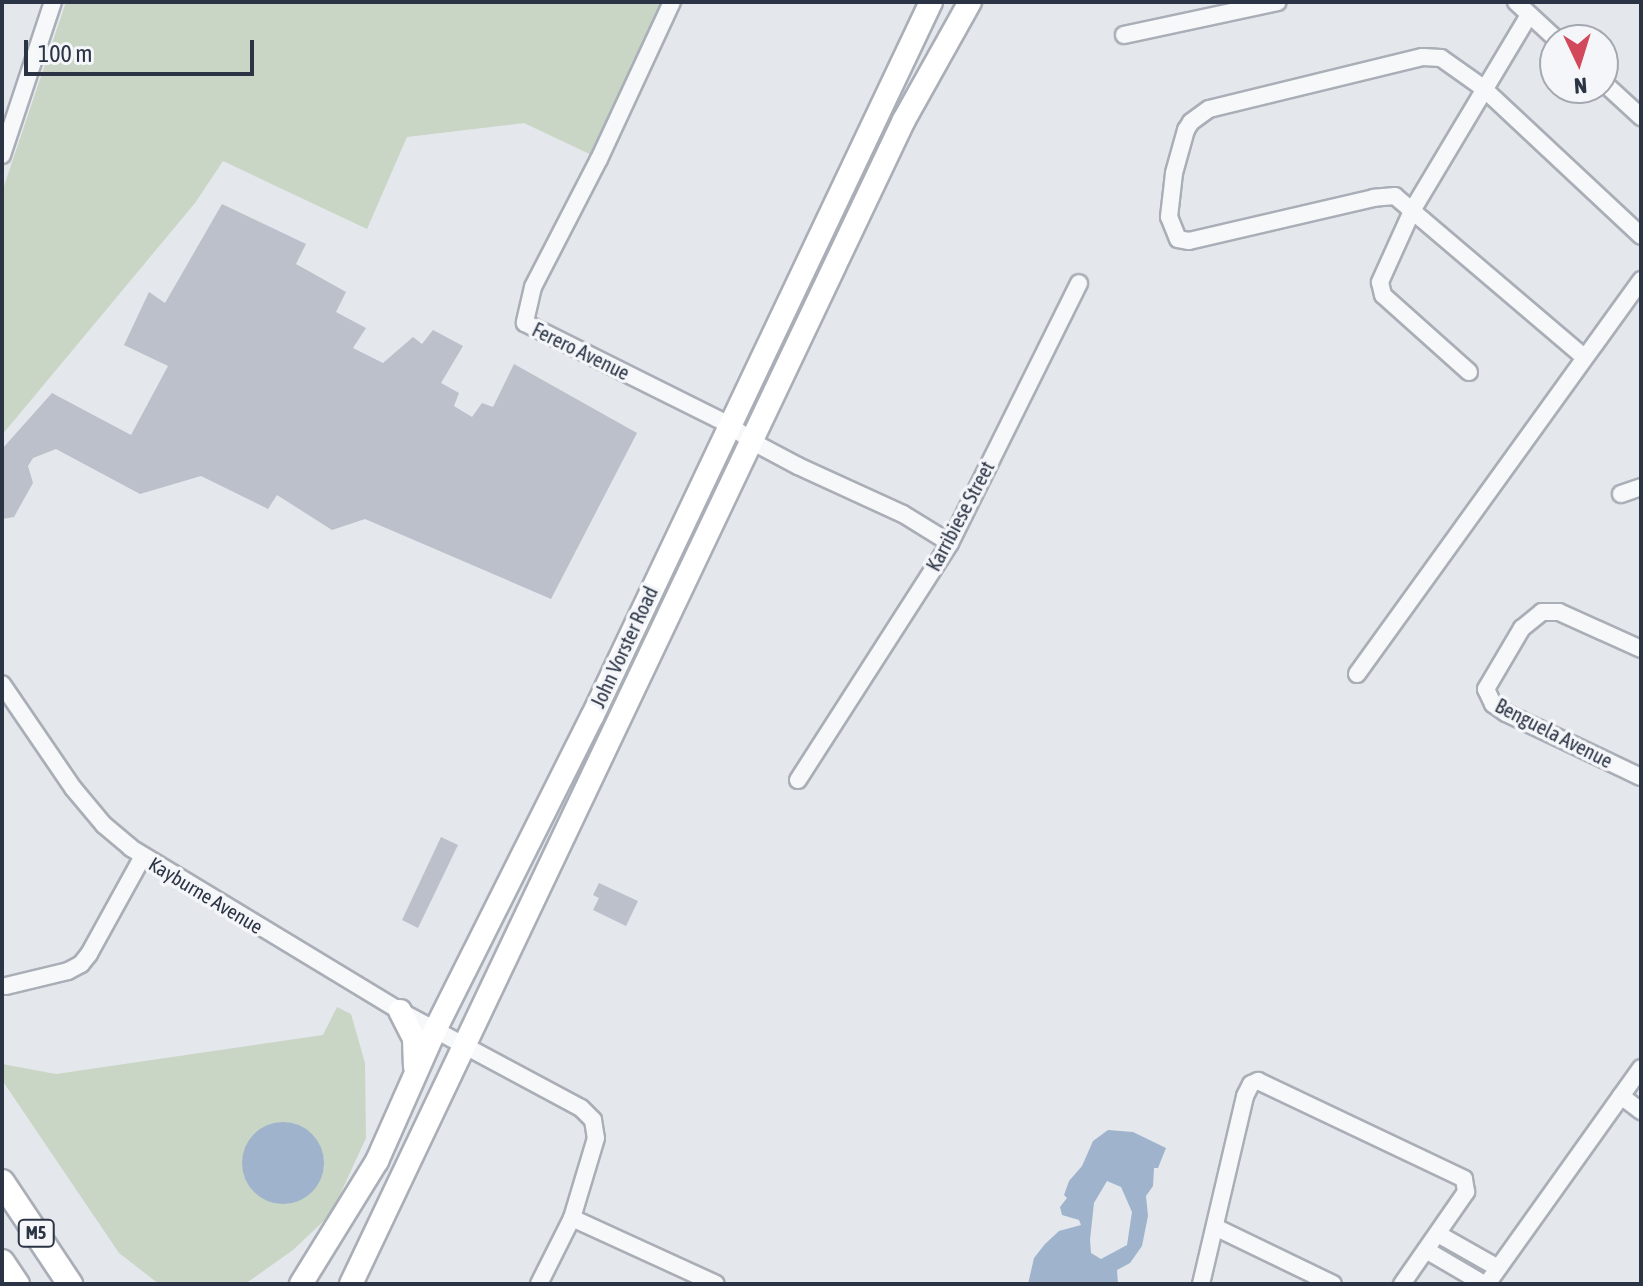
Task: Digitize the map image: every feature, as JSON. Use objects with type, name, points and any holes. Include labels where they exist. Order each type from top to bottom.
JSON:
[{"type":"main road","name":"John Vorster Road","points":[[301,1284],[377,1161],[435,1030],[592,717],[931,2]]},
{"type":"main road","name":"John Vorster Road","points":[[351,1284],[904,120],[970,2]]},
{"type":"main road","points":[[400,1011],[415,1047],[413,1084]]},
{"type":"main road","name":"M5","points":[[2,1182],[70,1284]]},
{"type":"main road","name":"M5","points":[[2,1262],[17,1284]]},
{"type":"street","points":[[2,155],[53,2]]},
{"type":"street","name":"Ferero Avenue","points":[[672,2],[599,159],[533,287],[525,323],[730,425],[751,441],[903,514],[950,543]]},
{"type":"street","points":[[1124,35],[1278,2]]},
{"type":"street","points":[[1516,2],[1539,24]]},
{"type":"street","points":[[1469,372],[1381,290],[1382,275],[1413,209],[1482,87],[1529,15]]},
{"type":"street","points":[[1584,357],[1413,209],[1389,195],[1189,241],[1173,235],[1169,217],[1174,173],[1186,130],[1191,122],[1209,109],[1433,57],[1450,62],[1482,87],[1641,236]]},
{"type":"street","points":[[1619,97],[1641,117]]},
{"type":"street","points":[[1357,674],[1641,280]]},
{"type":"street","name":"Karribiese Street","points":[[798,780],[950,543],[1079,283]]},
{"type":"street","points":[[1621,494],[1641,487]]},
{"type":"street","name":"Benguela Avenue","points":[[1641,649],[1559,612],[1542,612],[1522,628],[1486,689],[1493,704],[1506,713],[1641,777]]},
{"type":"street","name":"Kayburne Avenue","points":[[2,684],[86,805],[117,837],[143,856],[400,1011],[581,1108],[593,1120],[596,1138],[572,1218]]},
{"type":"street","points":[[6,986],[68,971],[81,964],[143,856]]},
{"type":"street","points":[[1426,1250],[1486,1284],[1641,1068]]},
{"type":"street","points":[[1201,1284],[1247,1089],[1258,1081],[1461,1175],[1466,1192],[1402,1284]]},
{"type":"street","points":[[1621,1096],[1641,1111]]},
{"type":"street","points":[[539,1284],[572,1218],[716,1284]]},
{"type":"street","points":[[1215,1227],[1333,1284]]},
{"type":"street","points":[[1438,1234],[1498,1268]]},
{"type":"green space","points":[[66,2],[670,2],[598,158],[524,123],[407,137],[367,229],[223,161],[195,203],[2,435],[2,192]]},
{"type":"green space","points":[[337,1007],[351,1014],[365,1063],[366,1138],[331,1214],[293,1250],[245,1284],[159,1284],[119,1253],[2,1080],[2,1064],[56,1074],[323,1035]]},
{"type":"water","points":[[283,1122],[299,1125],[312,1134],[321,1147],[324,1163],[321,1179],[312,1192],[299,1201],[283,1204],[267,1201],[254,1192],[245,1179],[242,1163],[245,1147],[254,1134],[267,1125]]},
{"type":"water","points":[[1108,1130],[1133,1132],[1166,1148],[1158,1168],[1154,1168],[1153,1186],[1146,1196],[1148,1216],[1142,1246],[1130,1263],[1117,1270],[1118,1284],[1028,1284],[1034,1258],[1045,1244],[1059,1231],[1081,1225],[1079,1220],[1062,1215],[1060,1207],[1067,1198],[1064,1195],[1069,1181],[1082,1166],[1093,1141]],"holes":[[[1107,1181],[1121,1187],[1132,1212],[1127,1245],[1101,1259],[1091,1253],[1094,1203]]]},
{"type":"building","points":[[222,204],[306,244],[296,264],[346,292],[336,312],[366,328],[353,348],[383,363],[413,337],[422,344],[433,330],[463,346],[441,383],[459,393],[454,406],[472,417],[482,403],[493,407],[514,364],[637,433],[551,599],[365,519],[332,530],[277,495],[268,509],[201,476],[140,494],[56,449],[33,458],[28,466],[33,483],[14,517],[2,519],[2,449],[52,393],[131,435],[168,366],[124,345],[149,292],[165,303]]},
{"type":"building","points":[[441,837],[458,845],[418,928],[402,920]]},
{"type":"building","points":[[599,883],[638,901],[626,926],[593,910],[599,898],[593,895]]}]
